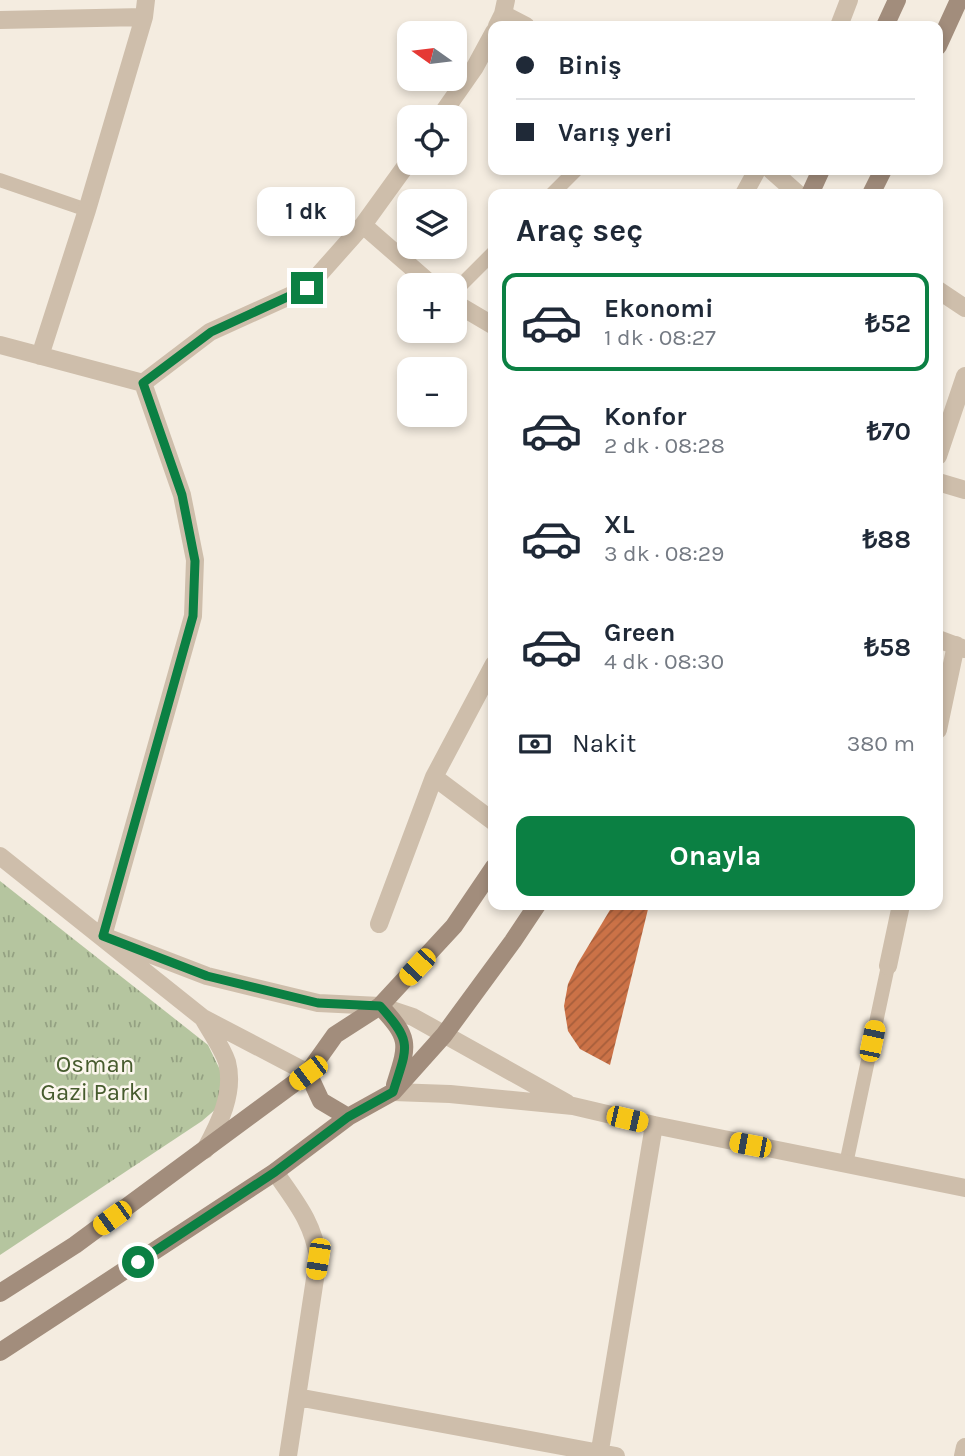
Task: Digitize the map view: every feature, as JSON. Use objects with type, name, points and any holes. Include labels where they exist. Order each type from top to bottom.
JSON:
[{"type":"main road","points":[[887,21],[897,0]]},
{"type":"main road","points":[[943,35],[959,0]]},
{"type":"main road","points":[[0,1293],[75,1245],[308,1073],[335,1035],[380,1006],[454,926],[488,876]]},
{"type":"main road","points":[[0,1352],[275,1172],[348,1117],[393,1092],[444,1035],[534,910]]},
{"type":"main road","points":[[380,1006],[399,1027],[406,1049],[393,1092]]},
{"type":"main road","points":[[308,1073],[321,1101],[348,1117]]},
{"type":"street","points":[[841,21],[849,0]]},
{"type":"street","points":[[0,20],[145,9],[87,210],[40,356]]},
{"type":"street","points":[[448,105],[488,43]]},
{"type":"street","points":[[143,383],[211,332],[307,288],[363,225],[399,175]]},
{"type":"street","points":[[776,175],[792,189]]},
{"type":"street","points":[[363,225],[418,273]]},
{"type":"street","points":[[943,294],[965,309]]},
{"type":"street","points":[[467,310],[488,323]]},
{"type":"street","points":[[0,345],[143,383]]},
{"type":"street","points":[[943,441],[965,376]]},
{"type":"street","points":[[103,936],[193,616],[195,561],[182,495],[143,383]]},
{"type":"street","points":[[943,483],[965,490]]},
{"type":"street","points":[[943,641],[960,647],[943,711]]},
{"type":"street","points":[[379,924],[434,777],[488,675]]},
{"type":"street","points":[[434,777],[488,818]]},
{"type":"street","points":[[0,856],[203,1018],[308,1073]]},
{"type":"street","points":[[888,966],[900,910]]},
{"type":"street","points":[[103,936],[218,979],[318,1003],[380,1006],[413,1017],[573,1106]]},
{"type":"street","points":[[203,1018],[226,1061],[228,1089],[221,1120],[204,1152]]},
{"type":"street","points":[[393,1092],[450,1094],[573,1106],[965,1188]]},
{"type":"street","points":[[297,1397],[605,1455],[654,1125]]},
{"type":"street","points":[[275,1172],[309,1222],[316,1239],[318,1259],[288,1456]]},
{"type":"street","points":[[963,1456],[965,1447]]},
{"type":"lane","points":[[557,189],[571,175]]},
{"type":"lane","points":[[0,180],[87,210]]},
{"type":"lane","points":[[467,279],[488,258]]},
{"type":"lane","points":[[846,1164],[888,966]]},
{"type":"green space","name":"Osman Gazi Parkı","points":[[0,881],[208,1045],[223,1076],[217,1108],[202,1121],[0,1255]]},
{"type":"building","points":[[610,910],[648,910],[610,1065],[580,1049],[568,1031],[564,1006],[568,984]]},
{"type":"route","points":[[138,1262],[275,1172],[348,1117],[393,1092],[406,1049],[399,1027],[380,1006],[318,1003],[207,976],[103,936],[193,616],[195,561],[182,495],[143,383],[211,332],[307,288]]}]
